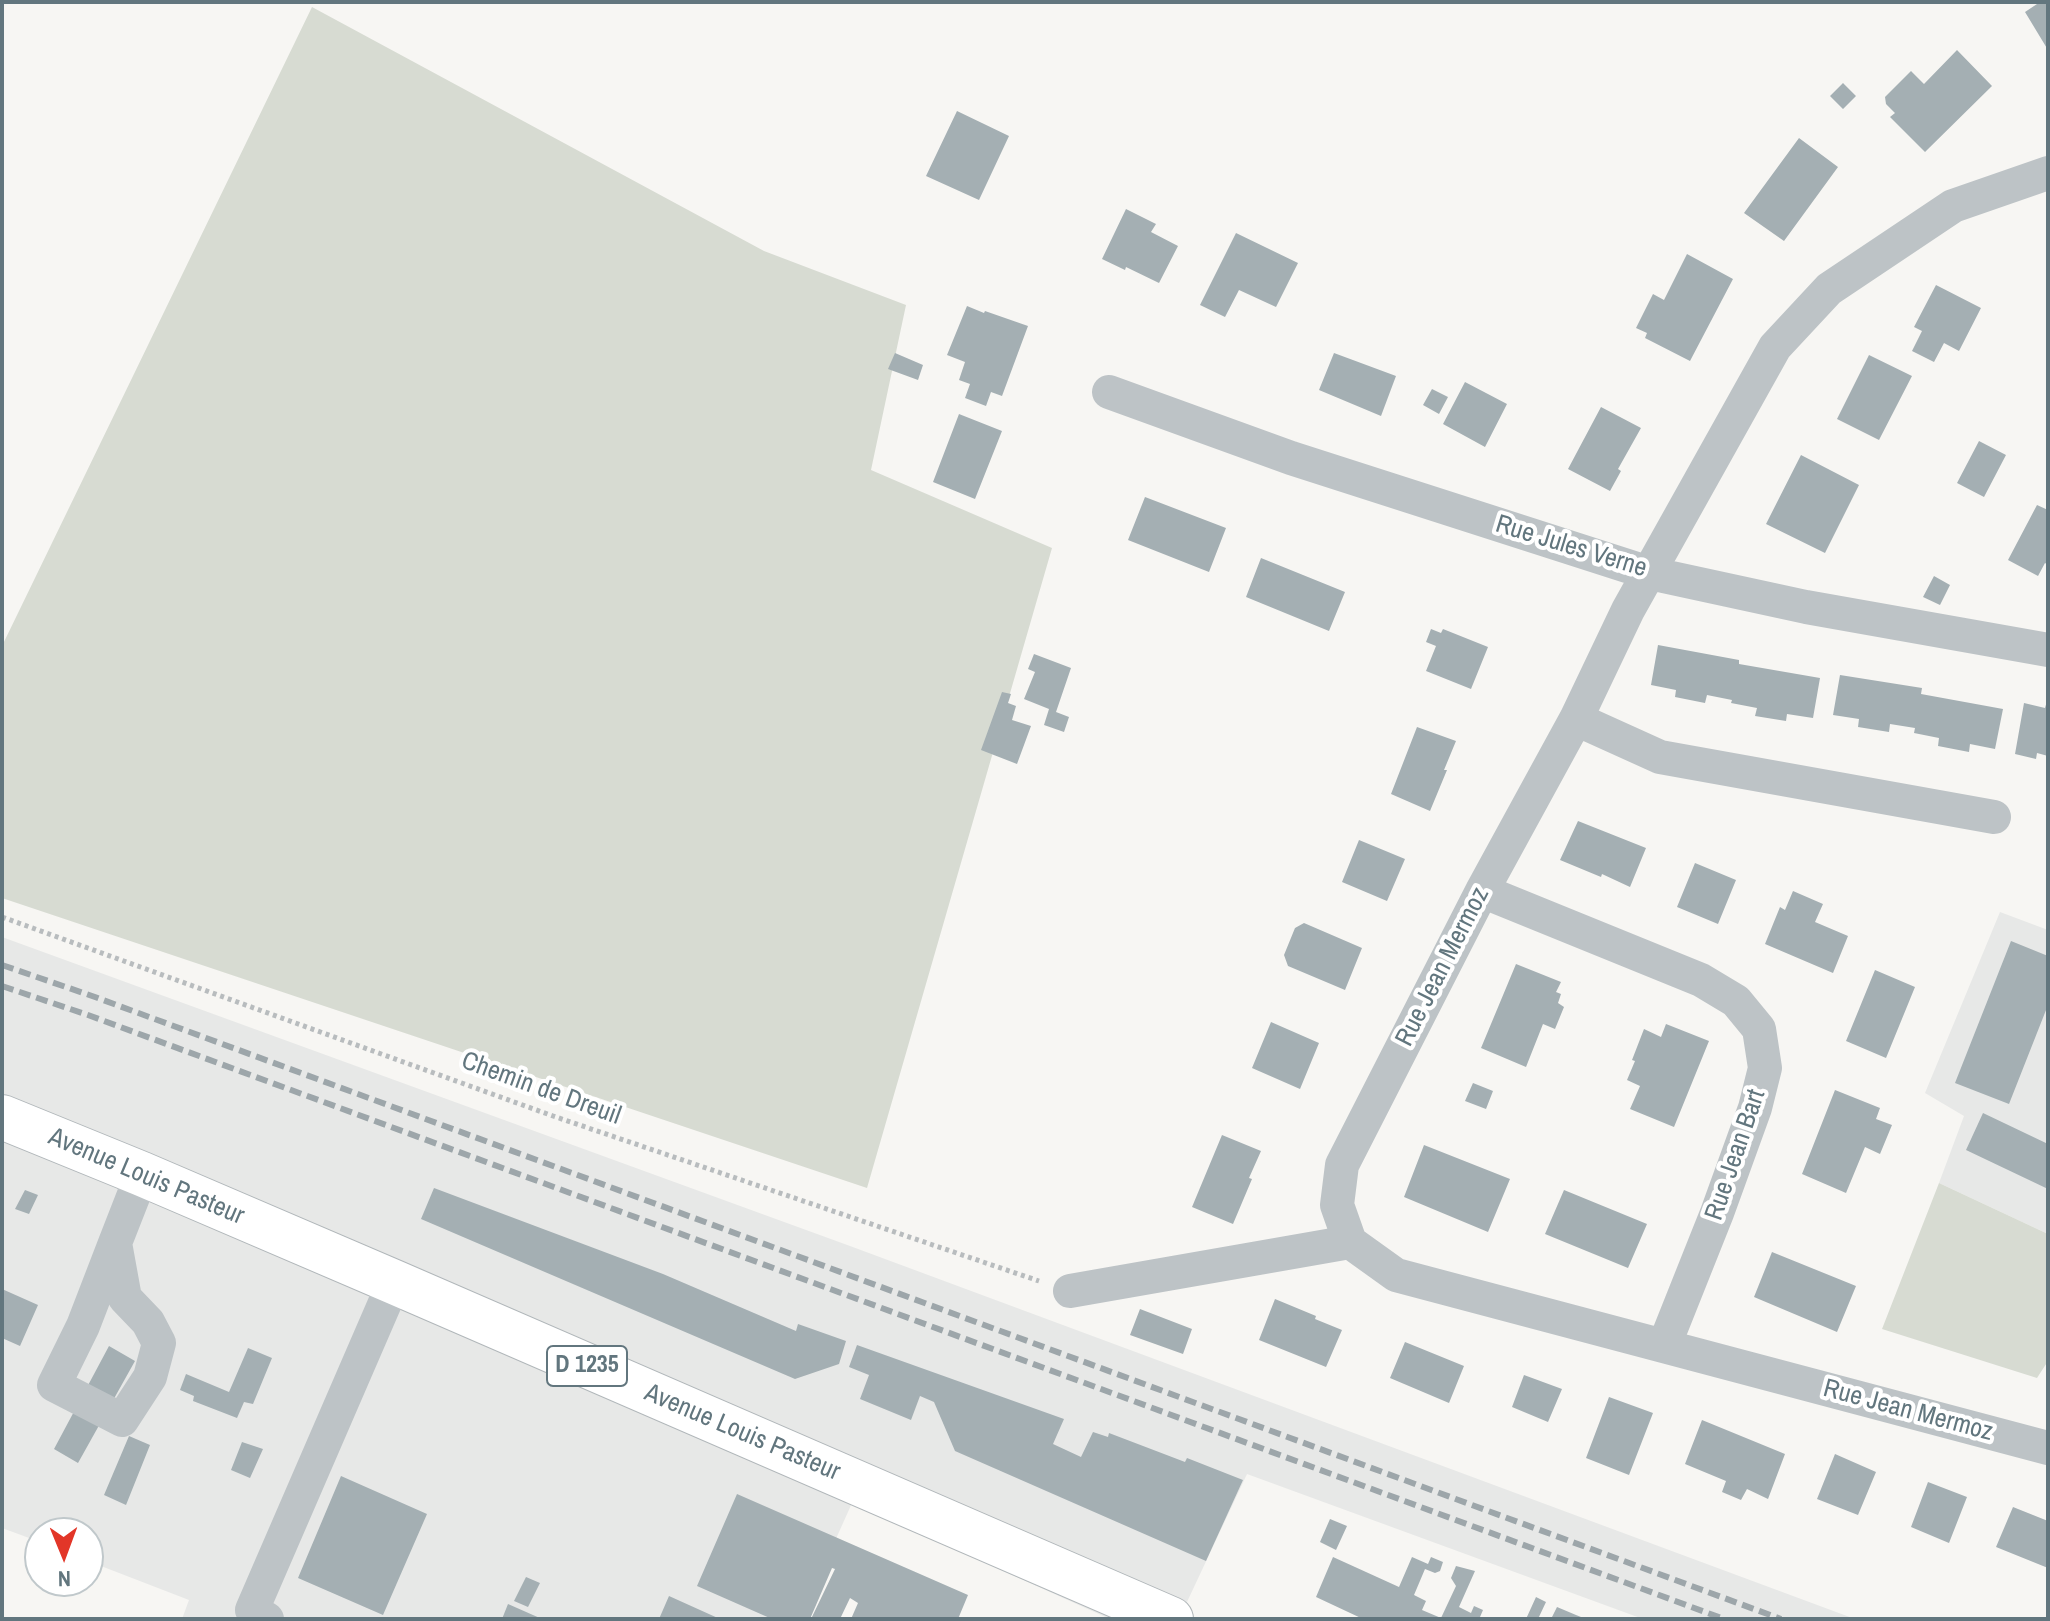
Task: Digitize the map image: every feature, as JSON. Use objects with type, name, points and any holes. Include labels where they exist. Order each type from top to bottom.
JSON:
[{"type":"main road","name":"Avenue Louis Pasteur","points":[[2,1117],[394,1282],[1171,1619]]},
{"type":"street","name":"Rue Jean Mermoz","points":[[2048,173],[1953,206],[1829,289],[1775,347],[1628,610],[1576,719],[1482,891],[1342,1165],[1337,1205],[1350,1242],[1396,1275],[2048,1448]]},
{"type":"street","name":"Rue Jules Verne","points":[[1109,392],[1291,458],[1649,573],[1806,607],[2048,650]]},
{"type":"street","points":[[1576,719],[1660,757],[1994,817]]},
{"type":"street","name":"Rue Jean Bart","points":[[1482,891],[1701,980],[1736,1001],[1759,1029],[1765,1068],[1755,1108],[1664,1346]]},
{"type":"street","points":[[115,1243],[125,1298],[148,1322],[159,1343],[150,1377],[122,1420],[54,1385],[83,1326],[115,1243],[142,1174]]},
{"type":"street","points":[[1070,1291],[1350,1242]]},
{"type":"street","points":[[267,1619],[252,1610],[394,1282]]},
{"type":"path","name":"Chemin de Dreuil","points":[[2,917],[553,1116],[1070,1291]]},
{"type":"shaded area","points":[[312,7],[764,251],[906,305],[871,470],[1052,548],[867,1188],[2,898],[2,646]]},
{"type":"shaded area","points":[[2000,912],[2048,930],[2048,1234],[1939,1183],[1964,1116],[1925,1093]]},
{"type":"shaded area","points":[[2,937],[850,1246],[1855,1619],[1643,1619],[1247,1474],[1179,1619],[1110,1619],[852,1503],[800,1619],[182,1619],[189,1600],[104,1567],[104,1517],[24,1517],[24,1536],[2,1528]]},
{"type":"shaded area","points":[[1939,1183],[2048,1234],[2048,1361],[2037,1378],[1882,1329]]},
{"type":"building","points":[[2040,2],[2048,2],[2048,50],[2025,12]]},
{"type":"building","points":[[1957,50],[1992,86],[1925,152],[1890,117],[1895,113],[1886,104],[1885,97],[1911,71],[1924,84]]},
{"type":"building","points":[[1843,83],[1856,96],[1843,109],[1830,96]]},
{"type":"building","points":[[957,111],[1009,136],[979,200],[926,176]]},
{"type":"building","points":[[1799,138],[1838,167],[1784,241],[1744,213]]},
{"type":"building","points":[[1126,209],[1156,224],[1151,232],[1178,246],[1159,283],[1102,259]]},
{"type":"building","points":[[1236,233],[1298,263],[1276,307],[1239,290],[1225,317],[1200,305]]},
{"type":"building","points":[[1687,254],[1733,279],[1690,361],[1645,338],[1647,333],[1636,328],[1653,294],[1664,300]]},
{"type":"building","points":[[1936,285],[1981,308],[1959,351],[1944,343],[1934,362],[1912,351],[1922,331],[1914,327]]},
{"type":"building","points":[[967,306],[1028,326],[1002,396],[991,392],[986,406],[965,398],[970,384],[959,380],[965,362],[947,355]]},
{"type":"building","points":[[895,353],[923,365],[918,380],[888,369]]},
{"type":"building","points":[[1334,353],[1396,376],[1381,416],[1319,390]]},
{"type":"building","points":[[1869,355],[1912,376],[1879,440],[1837,419]]},
{"type":"building","points":[[1465,382],[1507,404],[1485,447],[1443,424]]},
{"type":"building","points":[[1432,389],[1448,397],[1439,414],[1423,405]]},
{"type":"building","points":[[1601,407],[1641,428],[1618,469],[1621,471],[1610,491],[1568,469]]},
{"type":"building","points":[[959,414],[1002,431],[975,499],[933,482]]},
{"type":"building","points":[[1979,441],[2006,455],[1984,497],[1957,483]]},
{"type":"building","points":[[1801,455],[1859,485],[1825,553],[1766,524]]},
{"type":"building","points":[[1145,497],[1226,528],[1209,572],[1128,540]]},
{"type":"building","points":[[2037,505],[2048,510],[2048,565],[2045,563],[2038,576],[2008,560]]},
{"type":"building","points":[[1261,558],[1345,592],[1329,631],[1246,597]]},
{"type":"building","points":[[1934,576],[1950,585],[1940,605],[1923,597]]},
{"type":"building","points":[[1431,629],[1441,633],[1443,629],[1488,647],[1471,689],[1426,671],[1436,646],[1426,642]]},
{"type":"building","points":[[1658,645],[1739,660],[1739,664],[1820,678],[1813,718],[1787,714],[1786,721],[1755,716],[1757,708],[1731,703],[1732,700],[1707,695],[1705,703],[1675,697],[1676,690],[1651,685]]},
{"type":"building","points":[[1034,654],[1071,668],[1056,712],[1069,717],[1064,732],[1044,725],[1049,709],[1024,699],[1035,672],[1028,669]]},
{"type":"building","points":[[1840,675],[1922,688],[1921,694],[2003,709],[1995,749],[1970,744],[1969,752],[1938,746],[1939,738],[1914,733],[1915,728],[1890,724],[1889,732],[1858,727],[1859,719],[1833,715]]},
{"type":"building","points":[[1002,692],[1011,694],[1008,703],[1016,706],[1012,720],[1031,726],[1017,764],[981,750]]},
{"type":"building","points":[[2047,701],[2048,756],[2037,753],[2036,759],[2015,754],[2024,703],[2045,708]]},
{"type":"building","points":[[1417,727],[1456,741],[1430,811],[1391,794]]},
{"type":"building","points":[[1578,821],[1646,848],[1630,887],[1560,860]]},
{"type":"building","points":[[1359,840],[1405,859],[1387,901],[1342,882]]},
{"type":"building","points":[[1695,863],[1736,880],[1718,924],[1677,907]]},
{"type":"building","points":[[1793,891],[1823,904],[1815,922],[1848,936],[1833,973],[1765,944],[1780,907],[1785,910]]},
{"type":"building","points":[[1304,923],[1362,948],[1345,990],[1288,966],[1284,955],[1295,928]]},
{"type":"building","points":[[2011,941],[2048,956],[2048,1005],[2009,1104],[1955,1083]]},
{"type":"building","points":[[1516,964],[1561,982],[1556,992],[1561,994],[1558,1003],[1564,1007],[1555,1029],[1543,1024],[1526,1067],[1481,1048]]},
{"type":"building","points":[[1875,970],[1915,987],[1886,1058],[1846,1041]]},
{"type":"building","points":[[1271,1022],[1319,1043],[1300,1089],[1252,1068]]},
{"type":"building","points":[[1666,1024],[1709,1041],[1674,1127],[1630,1109],[1640,1086],[1627,1080],[1644,1029],[1661,1037]]},
{"type":"building","points":[[1473,1083],[1493,1091],[1486,1109],[1465,1101]]},
{"type":"building","points":[[1835,1090],[1880,1108],[1876,1119],[1892,1125],[1880,1154],[1865,1147],[1846,1193],[1802,1174]]},
{"type":"building","points":[[1983,1113],[2048,1144],[2048,1189],[1966,1150]]},
{"type":"building","points":[[1222,1135],[1261,1151],[1233,1224],[1192,1207]]},
{"type":"building","points":[[1424,1145],[1510,1179],[1488,1232],[1404,1197]]},
{"type":"building","points":[[434,1188],[663,1274],[796,1331],[798,1324],[846,1341],[839,1364],[795,1379],[421,1219]]},
{"type":"building","points":[[25,1190],[38,1195],[29,1214],[15,1209]]},
{"type":"building","points":[[1564,1190],[1647,1224],[1628,1268],[1545,1234]]},
{"type":"building","points":[[1772,1252],[1856,1286],[1837,1332],[1754,1297]]},
{"type":"building","points":[[2,1289],[38,1305],[20,1346],[2,1338]]},
{"type":"building","points":[[1275,1299],[1342,1330],[1326,1367],[1259,1340]]},
{"type":"building","points":[[1140,1309],[1192,1329],[1183,1354],[1130,1335]]},
{"type":"building","points":[[1405,1342],[1464,1366],[1449,1403],[1390,1378]]},
{"type":"building","points":[[857,1345],[1064,1419],[1053,1444],[1081,1457],[1093,1432],[1108,1437],[1109,1433],[1243,1480],[1206,1561],[955,1451],[934,1402],[920,1396],[911,1420],[860,1399],[869,1375],[849,1367]]},
{"type":"building","points":[[109,1346],[135,1361],[78,1463],[54,1449]]},
{"type":"building","points":[[248,1348],[272,1358],[253,1404],[244,1402],[237,1418],[193,1401],[194,1396],[180,1390],[186,1374],[229,1392]]},
{"type":"building","points":[[1524,1375],[1562,1389],[1548,1422],[1512,1407]]},
{"type":"building","points":[[1609,1397],[1653,1413],[1629,1475],[1586,1458]]},
{"type":"building","points":[[1702,1420],[1785,1454],[1768,1499],[1747,1489],[1741,1500],[1722,1492],[1726,1481],[1685,1464]]},
{"type":"building","points":[[129,1436],[150,1445],[126,1505],[104,1495]]},
{"type":"building","points":[[242,1442],[263,1449],[250,1478],[231,1470]]},
{"type":"building","points":[[1835,1454],[1876,1472],[1858,1515],[1817,1499]]},
{"type":"building","points":[[341,1476],[427,1514],[383,1615],[298,1578]]},
{"type":"building","points":[[1928,1482],[1967,1497],[1949,1543],[1911,1527]]},
{"type":"building","points":[[737,1494],[968,1595],[958,1619],[851,1619],[858,1603],[850,1598],[840,1619],[811,1619],[835,1569],[832,1568],[810,1619],[772,1619],[697,1586]]},
{"type":"building","points":[[2013,1507],[2048,1521],[2048,1568],[1996,1547]]},
{"type":"building","points":[[1330,1519],[1347,1526],[1336,1550],[1320,1542]]},
{"type":"building","points":[[1333,1557],[1399,1587],[1412,1557],[1428,1564],[1431,1557],[1443,1562],[1440,1571],[1435,1573],[1425,1569],[1414,1595],[1426,1601],[1422,1610],[1441,1618],[1456,1586],[1451,1578],[1456,1566],[1475,1571],[1459,1607],[1471,1613],[1474,1606],[1483,1610],[1480,1617],[1485,1619],[1363,1619],[1316,1597]]},
{"type":"building","points":[[526,1577],[540,1583],[528,1607],[514,1601]]},
{"type":"building","points":[[669,1596],[720,1619],[659,1619]]},
{"type":"building","points":[[1536,1597],[1546,1602],[1538,1619],[1526,1619]]},
{"type":"building","points":[[508,1604],[542,1619],[502,1619]]},
{"type":"building","points":[[1557,1607],[1576,1615],[1586,1619],[1551,1619]]},
{"type":"railway","points":[[2,965],[1781,1619]]},
{"type":"railway","points":[[2,986],[88,1015],[1724,1619]]}]
